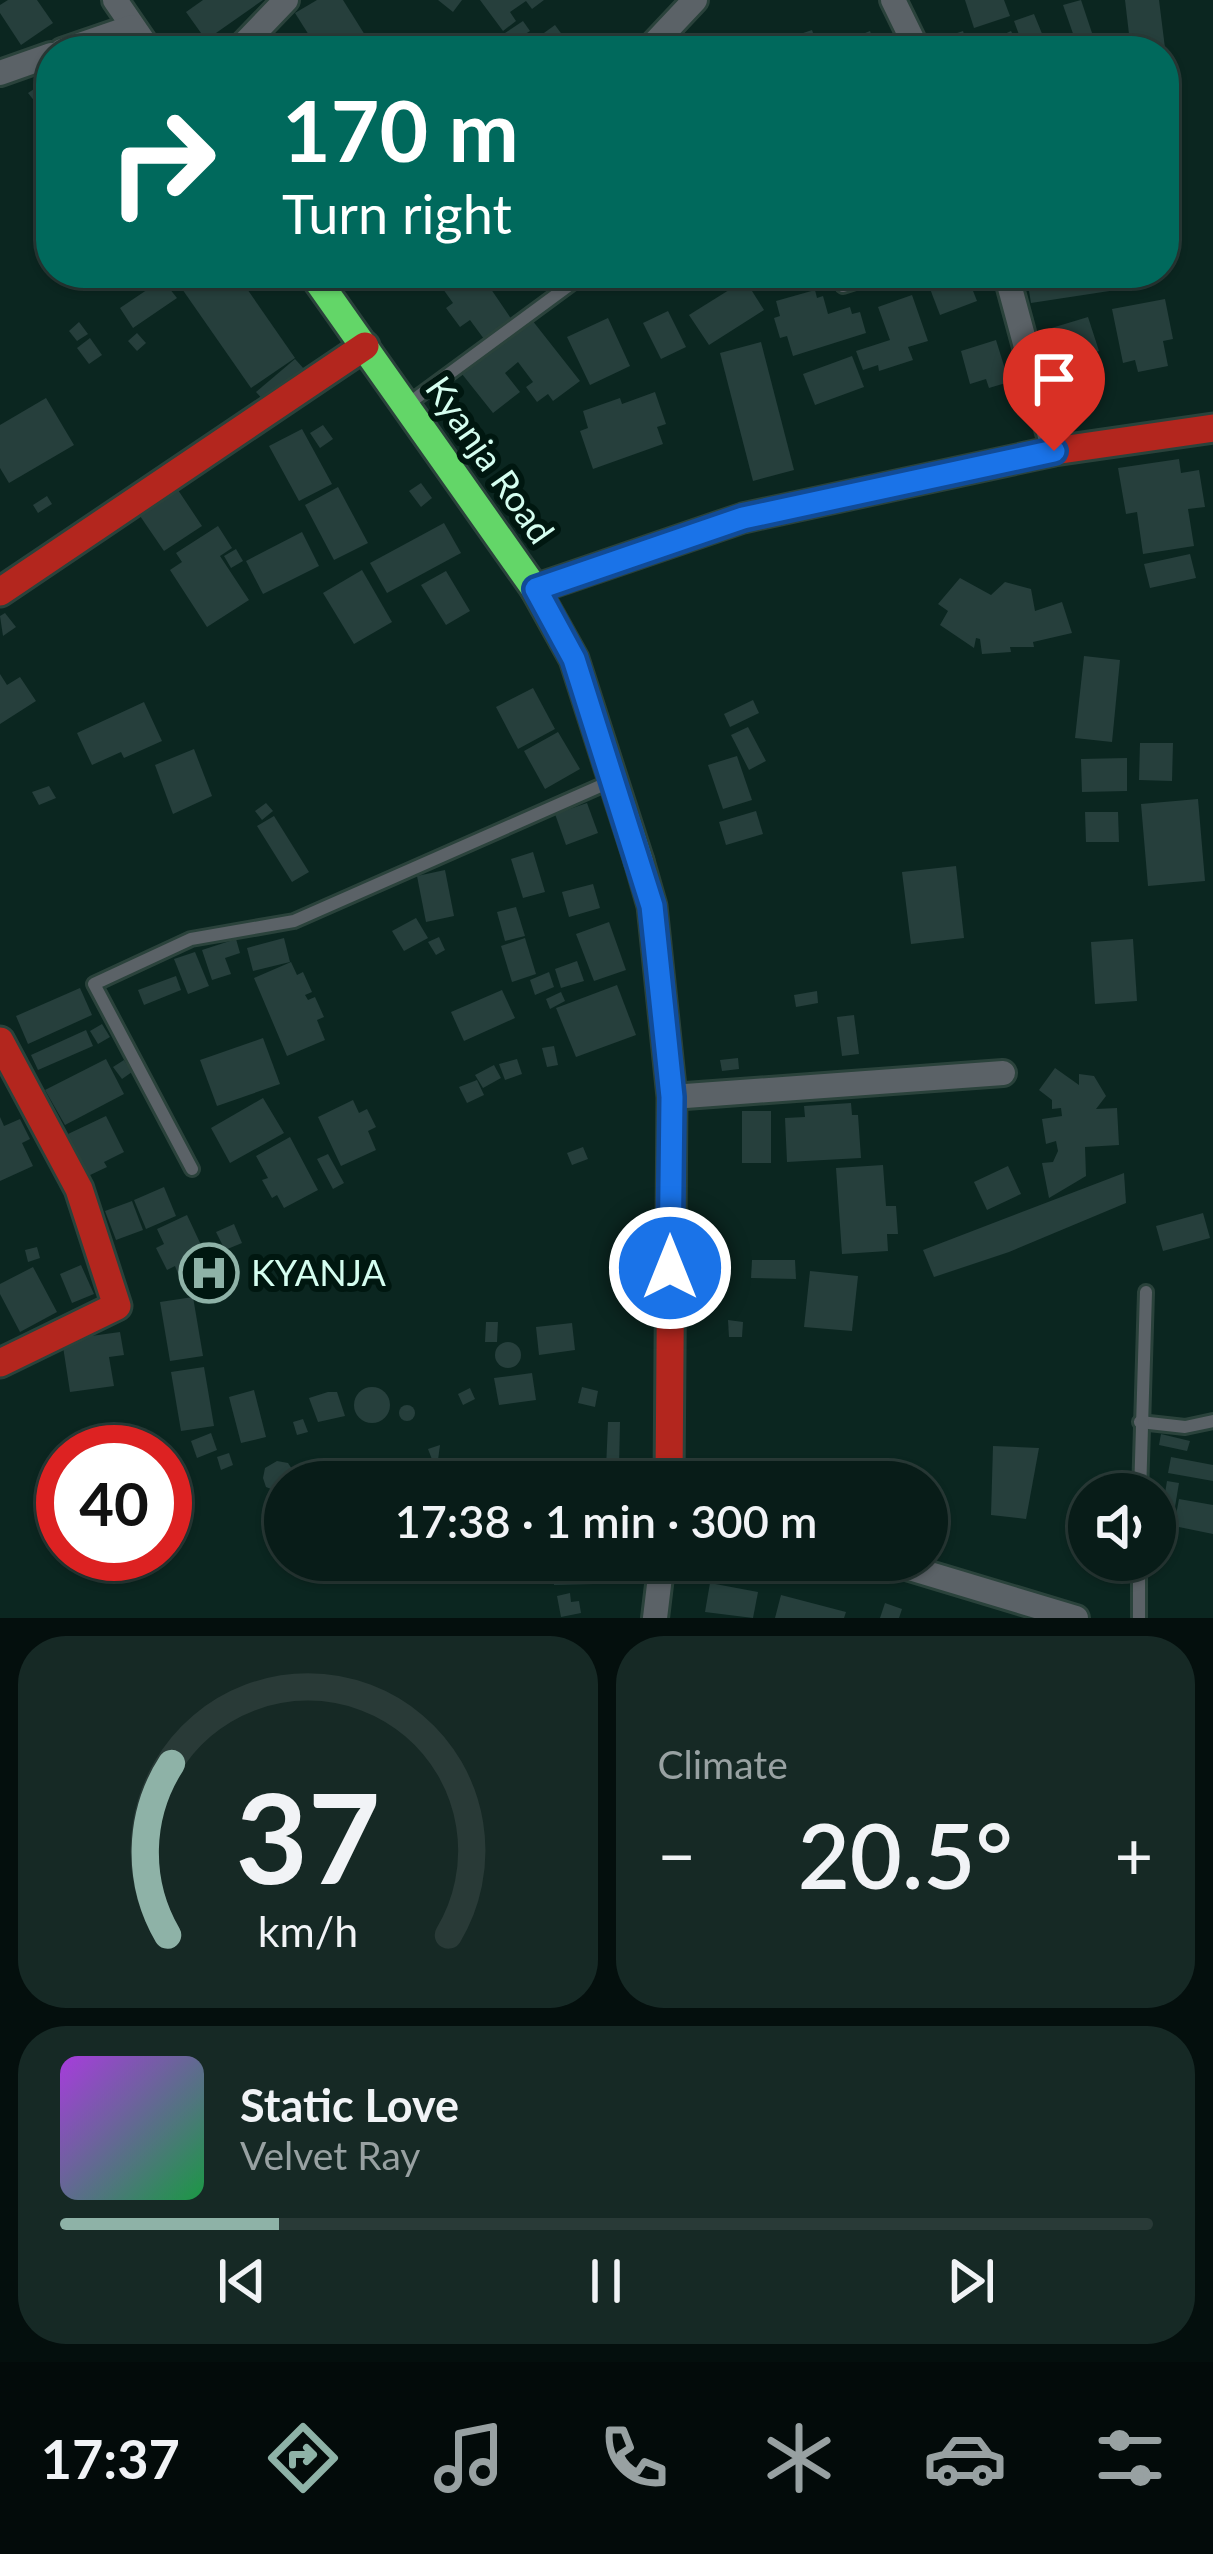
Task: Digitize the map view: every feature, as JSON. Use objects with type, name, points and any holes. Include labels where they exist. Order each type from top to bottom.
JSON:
[{"type":"street","points":[[115,0],[139,36]]},
{"type":"street","points":[[251,36],[286,0]]},
{"type":"street","points":[[661,36],[695,0]]},
{"type":"street","points":[[893,0],[911,36]]},
{"type":"street","points":[[106,36],[133,27]]},
{"type":"street","points":[[0,73],[36,60]]},
{"type":"street","name":"Kyanja Road","points":[[323,288],[536,589],[574,659],[615,779],[652,906],[672,1097],[669,1461]]},
{"type":"street","points":[[1010,288],[1054,451]]},
{"type":"street","points":[[0,592],[364,346]]},
{"type":"street","points":[[536,589],[743,518],[1054,451],[1213,428]]},
{"type":"street","points":[[0,1041],[79,1189],[117,1306],[0,1364]]},
{"type":"street","points":[[672,1097],[1003,1073]]},
{"type":"street","points":[[948,1580],[1076,1618]]},
{"type":"street","points":[[656,1618],[660,1581]]},
{"type":"lane","points":[[407,405],[566,288]]},
{"type":"lane","points":[[192,1168],[94,984],[191,939],[294,921],[615,779]]},
{"type":"lane","points":[[1140,1473],[1146,1292]]},
{"type":"lane","points":[[1140,1422],[1185,1427],[1213,1421]]},
{"type":"lane","points":[[1139,1581],[1139,1618]]},
{"type":"building","points":[[8,0],[37,0],[53,23],[21,45],[0,13],[0,5]]},
{"type":"building","points":[[203,0],[263,0],[212,36],[203,36],[186,12]]},
{"type":"building","points":[[317,0],[343,0],[366,36],[310,36],[295,13]]},
{"type":"building","points":[[438,0],[462,0],[453,12]]},
{"type":"building","points":[[480,0],[544,0],[532,9],[526,1],[510,12],[516,21],[503,31]]},
{"type":"building","points":[[965,0],[1004,0],[1010,16],[974,28]]},
{"type":"building","points":[[1081,0],[1093,36],[1074,36],[1063,5]]},
{"type":"building","points":[[1125,0],[1159,0],[1164,36],[1129,36]]},
{"type":"building","points":[[1034,14],[1043,36],[1020,36],[1014,21]]},
{"type":"building","points":[[523,21],[530,31],[522,36],[505,33]]},
{"type":"building","points":[[555,25],[563,36],[540,36]]},
{"type":"building","points":[[150,288],[169,288],[177,298],[133,328],[120,308]]},
{"type":"building","points":[[181,288],[246,288],[295,358],[251,388]]},
{"type":"building","points":[[490,288],[512,320],[484,339],[470,320],[460,327],[446,308],[453,303],[443,289]]},
{"type":"building","points":[[732,288],[750,288],[764,310],[709,345],[689,315]]},
{"type":"building","points":[[930,288],[972,288],[977,301],[940,315]]},
{"type":"building","points":[[1028,288],[1116,290],[1031,303]]},
{"type":"building","points":[[815,290],[817,298],[823,296],[828,314],[850,307],[852,314],[860,312],[866,333],[793,356],[787,336],[780,338],[774,318],[780,316],[776,301]]},
{"type":"building","points":[[912,295],[928,341],[908,347],[913,360],[879,371],[878,365],[863,370],[856,351],[890,340],[878,307]]},
{"type":"building","points":[[1165,299],[1173,339],[1163,341],[1168,366],[1138,372],[1135,360],[1123,363],[1112,309]]},
{"type":"building","points":[[668,311],[686,347],[661,359],[643,323]]},
{"type":"building","points":[[1088,317],[1099,351],[1093,353],[1095,361],[1057,368],[1045,330]]},
{"type":"building","points":[[608,318],[630,366],[590,385],[567,337]]},
{"type":"building","points":[[532,320],[580,381],[553,401],[548,394],[537,402],[526,387],[533,382],[518,362],[505,373],[520,392],[493,413],[462,374]]},
{"type":"building","points":[[79,322],[88,334],[77,341],[69,331]]},
{"type":"building","points":[[137,333],[146,343],[137,351],[128,341]]},
{"type":"building","points":[[90,338],[102,355],[89,364],[77,348]]},
{"type":"building","points":[[996,340],[1009,382],[989,388],[986,379],[970,384],[961,351]]},
{"type":"building","points":[[761,342],[794,470],[753,481],[720,353]]},
{"type":"building","points":[[852,356],[864,387],[815,405],[803,374]]},
{"type":"building","points":[[295,359],[305,370],[266,403],[256,392]]},
{"type":"building","points":[[655,392],[666,424],[657,427],[663,444],[593,469],[580,431],[588,428],[583,411]]},
{"type":"building","points":[[46,398],[74,445],[9,483],[0,468],[0,425]]},
{"type":"building","points":[[323,425],[333,439],[320,448],[310,433]]},
{"type":"building","points":[[302,429],[332,484],[299,501],[269,446]]},
{"type":"building","points":[[1179,459],[1181,473],[1199,470],[1205,507],[1188,509],[1194,546],[1143,554],[1137,512],[1126,514],[1118,468]]},
{"type":"building","points":[[421,483],[432,498],[421,507],[409,491]]},
{"type":"building","points":[[176,487],[202,526],[164,551],[138,513]]},
{"type":"building","points":[[338,487],[368,543],[334,560],[305,505]]},
{"type":"building","points":[[47,496],[52,504],[38,513],[33,505]]},
{"type":"building","points":[[444,523],[461,553],[387,593],[370,563]]},
{"type":"building","points":[[218,526],[232,548],[220,556],[249,600],[207,627],[170,570],[182,562],[176,553]]},
{"type":"building","points":[[302,532],[319,566],[263,594],[246,561]]},
{"type":"building","points":[[236,549],[243,561],[231,568],[224,556]]},
{"type":"building","points":[[1190,554],[1196,578],[1150,588],[1144,564]]},
{"type":"building","points":[[362,570],[392,622],[354,644],[323,593]]},
{"type":"building","points":[[446,571],[470,611],[446,625],[421,585]]},
{"type":"building","points":[[960,578],[991,595],[1005,582],[1031,589],[1035,611],[1062,602],[1072,633],[1033,642],[1034,647],[982,654],[980,639],[976,638],[974,648],[940,625],[948,611],[938,604]]},
{"type":"building","points":[[5,613],[16,627],[3,636],[0,616]]},
{"type":"building","points":[[1084,656],[1120,660],[1112,742],[1075,738]]},
{"type":"building","points":[[0,674],[7,685],[20,677],[36,701],[0,724]]},
{"type":"building","points":[[533,688],[555,729],[518,749],[496,707]]},
{"type":"building","points":[[753,700],[759,713],[730,727],[724,714]]},
{"type":"building","points":[[144,702],[162,741],[124,758],[121,752],[92,765],[77,733]]},
{"type":"building","points":[[748,727],[766,761],[749,770],[731,735]]},
{"type":"building","points":[[558,732],[580,769],[545,789],[524,751]]},
{"type":"building","points":[[1140,743],[1173,743],[1172,781],[1139,780]]},
{"type":"building","points":[[194,749],[212,796],[173,814],[155,765]]},
{"type":"building","points":[[737,756],[752,800],[723,809],[708,765]]},
{"type":"building","points":[[1127,758],[1127,791],[1082,792],[1081,759]]},
{"type":"building","points":[[49,786],[56,798],[39,805],[32,792]]},
{"type":"building","points":[[1198,799],[1205,881],[1148,886],[1141,804]]},
{"type":"building","points":[[266,803],[273,811],[262,820],[255,811]]},
{"type":"building","points":[[587,803],[598,833],[566,845],[555,814]]},
{"type":"building","points":[[756,811],[763,834],[726,845],[719,822]]},
{"type":"building","points":[[1085,812],[1118,812],[1119,842],[1086,842]]},
{"type":"building","points":[[274,816],[309,872],[292,882],[257,826]]},
{"type":"building","points":[[533,852],[545,892],[523,898],[511,859]]},
{"type":"building","points":[[956,866],[964,938],[911,944],[902,872]]},
{"type":"building","points":[[445,870],[454,916],[426,922],[417,876]]},
{"type":"building","points":[[593,884],[600,908],[569,917],[562,892]]},
{"type":"building","points":[[516,907],[525,936],[505,941],[497,912]]},
{"type":"building","points":[[416,918],[428,938],[404,951],[392,931]]},
{"type":"building","points":[[609,922],[626,970],[594,981],[576,934]]},
{"type":"building","points":[[439,937],[445,950],[436,955],[428,942]]},
{"type":"building","points":[[284,938],[290,962],[253,971],[247,948]]},
{"type":"building","points":[[525,938],[536,974],[512,982],[501,946]]},
{"type":"building","points":[[236,939],[240,953],[225,958],[231,974],[212,980],[202,950]]},
{"type":"building","points":[[1133,939],[1137,1001],[1095,1004],[1091,942]]},
{"type":"building","points":[[195,952],[209,986],[188,994],[174,959]]},
{"type":"building","points":[[577,961],[584,981],[561,988],[555,969]]},
{"type":"building","points":[[291,962],[297,975],[303,972],[312,992],[305,995],[308,1000],[315,997],[324,1017],[317,1020],[325,1040],[287,1056],[254,978]]},
{"type":"building","points":[[549,972],[554,987],[535,995],[530,980]]},
{"type":"building","points":[[176,976],[181,990],[144,1005],[138,990]]},
{"type":"building","points":[[617,985],[636,1035],[576,1057],[556,1008]]},
{"type":"building","points":[[80,988],[92,1015],[28,1044],[16,1016]]},
{"type":"building","points":[[502,990],[515,1018],[464,1041],[451,1012]]},
{"type":"building","points":[[817,991],[818,1003],[796,1007],[794,995]]},
{"type":"building","points":[[561,992],[565,1001],[550,1009],[546,999]]},
{"type":"building","points":[[854,1015],[859,1054],[842,1056],[837,1017]]},
{"type":"building","points":[[102,1024],[110,1037],[98,1044],[90,1031]]},
{"type":"building","points":[[86,1030],[93,1046],[38,1070],[31,1055]]},
{"type":"building","points":[[263,1038],[280,1084],[217,1106],[200,1060]]},
{"type":"building","points":[[554,1046],[558,1065],[547,1067],[542,1048]]},
{"type":"building","points":[[738,1058],[739,1069],[722,1071],[720,1060]]},
{"type":"building","points":[[106,1059],[124,1094],[65,1125],[45,1090]]},
{"type":"building","points":[[517,1059],[522,1074],[505,1080],[499,1064]]},
{"type":"building","points":[[124,1060],[132,1072],[122,1079],[113,1067]]},
{"type":"building","points":[[494,1065],[501,1078],[483,1088],[475,1075]]},
{"type":"building","points":[[1055,1068],[1079,1085],[1079,1074],[1094,1076],[1106,1096],[1096,1109],[1117,1108],[1119,1145],[1085,1147],[1086,1176],[1049,1198],[1042,1163],[1053,1162],[1058,1151],[1056,1141],[1046,1144],[1042,1119],[1062,1116],[1061,1108],[1052,1109],[1052,1100],[1039,1090]]},
{"type":"building","points":[[477,1080],[484,1095],[467,1103],[459,1087]]},
{"type":"building","points":[[263,1098],[284,1133],[230,1163],[211,1128]]},
{"type":"building","points":[[353,1100],[359,1113],[367,1109],[376,1127],[368,1131],[376,1150],[341,1166],[318,1117]]},
{"type":"building","points":[[851,1103],[852,1115],[858,1115],[861,1158],[787,1162],[785,1118],[805,1117],[804,1106]]},
{"type":"building","points":[[742,1111],[771,1111],[771,1163],[742,1163]]},
{"type":"building","points":[[106,1116],[124,1152],[88,1176],[68,1134]]},
{"type":"building","points":[[0,1117],[4,1126],[20,1119],[30,1139],[22,1143],[33,1166],[0,1181]]},
{"type":"building","points":[[290,1137],[318,1190],[284,1208],[262,1180],[268,1178],[256,1156]]},
{"type":"building","points":[[583,1147],[588,1159],[572,1165],[567,1153]]},
{"type":"building","points":[[328,1154],[344,1183],[333,1189],[317,1159]]},
{"type":"building","points":[[883,1165],[886,1206],[896,1206],[898,1234],[887,1234],[888,1251],[842,1254],[836,1168]]},
{"type":"building","points":[[1008,1166],[1021,1194],[987,1210],[974,1182]]},
{"type":"building","points":[[1124,1173],[1126,1203],[1009,1252],[934,1277],[923,1250]]},
{"type":"building","points":[[164,1187],[176,1216],[146,1229],[134,1200]]},
{"type":"building","points":[[132,1201],[143,1230],[116,1240],[105,1211]]},
{"type":"building","points":[[1203,1213],[1210,1238],[1163,1251],[1156,1226]]},
{"type":"building","points":[[187,1215],[209,1262],[179,1276],[175,1266],[167,1270],[156,1248],[164,1244],[157,1229]]},
{"type":"building","points":[[234,1224],[242,1243],[225,1250],[216,1232]]},
{"type":"building","points":[[37,1247],[40,1258],[28,1262],[25,1250]]},
{"type":"building","points":[[752,1260],[795,1260],[796,1279],[751,1278]]},
{"type":"building","points":[[81,1265],[94,1294],[72,1303],[60,1274]]},
{"type":"building","points":[[33,1267],[57,1312],[20,1332],[0,1294],[0,1284]]},
{"type":"building","points":[[810,1271],[858,1276],[852,1331],[804,1327]]},
{"type":"building","points":[[193,1297],[203,1356],[170,1361],[160,1302]]},
{"type":"building","points":[[728,1320],[743,1322],[742,1337],[729,1337]]},
{"type":"building","points":[[486,1322],[498,1322],[497,1342],[485,1342]]},
{"type":"building","points":[[572,1323],[575,1350],[539,1355],[536,1327]]},
{"type":"building","points":[[120,1332],[124,1355],[109,1357],[114,1386],[70,1392],[62,1340]]},
{"type":"building","points":[[508,1342],[521,1355],[508,1368],[495,1355]]},
{"type":"building","points":[[204,1367],[214,1426],[192,1429],[192,1425],[180,1425],[171,1372]]},
{"type":"building","points":[[532,1373],[536,1400],[499,1405],[494,1378]]},
{"type":"building","points":[[372,1387],[385,1392],[390,1405],[385,1418],[372,1423],[359,1418],[354,1405],[359,1392]]},
{"type":"building","points":[[582,1387],[598,1391],[595,1407],[578,1403]]},
{"type":"building","points":[[470,1388],[475,1399],[463,1405],[458,1394]]},
{"type":"building","points":[[254,1390],[266,1437],[241,1443],[229,1397]]},
{"type":"building","points":[[337,1392],[345,1416],[318,1422],[309,1398]]},
{"type":"building","points":[[407,1405],[415,1413],[407,1421],[399,1413]]},
{"type":"building","points":[[303,1419],[308,1432],[297,1435],[293,1422]]},
{"type":"building","points":[[608,1422],[620,1422],[619,1461],[606,1461]]},
{"type":"building","points":[[211,1433],[217,1450],[197,1458],[192,1441]]},
{"type":"building","points":[[1161,1434],[1190,1441],[1187,1451],[1159,1445]]},
{"type":"building","points":[[440,1445],[438,1460],[433,1461],[428,1449]]},
{"type":"building","points":[[993,1446],[1039,1448],[1026,1519],[991,1515]]},
{"type":"building","points":[[229,1453],[233,1465],[221,1470],[217,1457]]},
{"type":"building","points":[[1171,1457],[1213,1465],[1213,1481],[1176,1473],[1168,1473]]},
{"type":"building","points":[[1179,1499],[1213,1505],[1213,1534],[1176,1526]]},
{"type":"building","points":[[554,1581],[594,1581],[594,1584],[554,1585]]},
{"type":"building","points":[[710,1583],[758,1592],[753,1618],[705,1612]]},
{"type":"building","points":[[570,1593],[571,1602],[579,1601],[581,1613],[561,1617],[557,1596]]},
{"type":"building","points":[[781,1595],[846,1612],[844,1618],[775,1618]]},
{"type":"building","points":[[885,1603],[902,1609],[899,1618],[880,1618]]},
{"type":"traffic: fast","points":[[323,288],[535,589],[574,659],[639,861]]},
{"type":"traffic: jam","points":[[0,592],[365,346]]},
{"type":"traffic: jam","points":[[535,589],[743,518],[1054,451],[1213,428]]},
{"type":"traffic: jam","points":[[639,861],[652,906],[672,1097],[669,1461]]},
{"type":"traffic: jam","points":[[0,1041],[79,1189],[117,1306],[0,1363]]},
{"type":"place","name":"KYANJA","points":[[209,1273]]},
{"type":"route","points":[[670,1268],[672,1097],[652,906],[574,659],[536,589],[743,518],[1054,451]]}]
